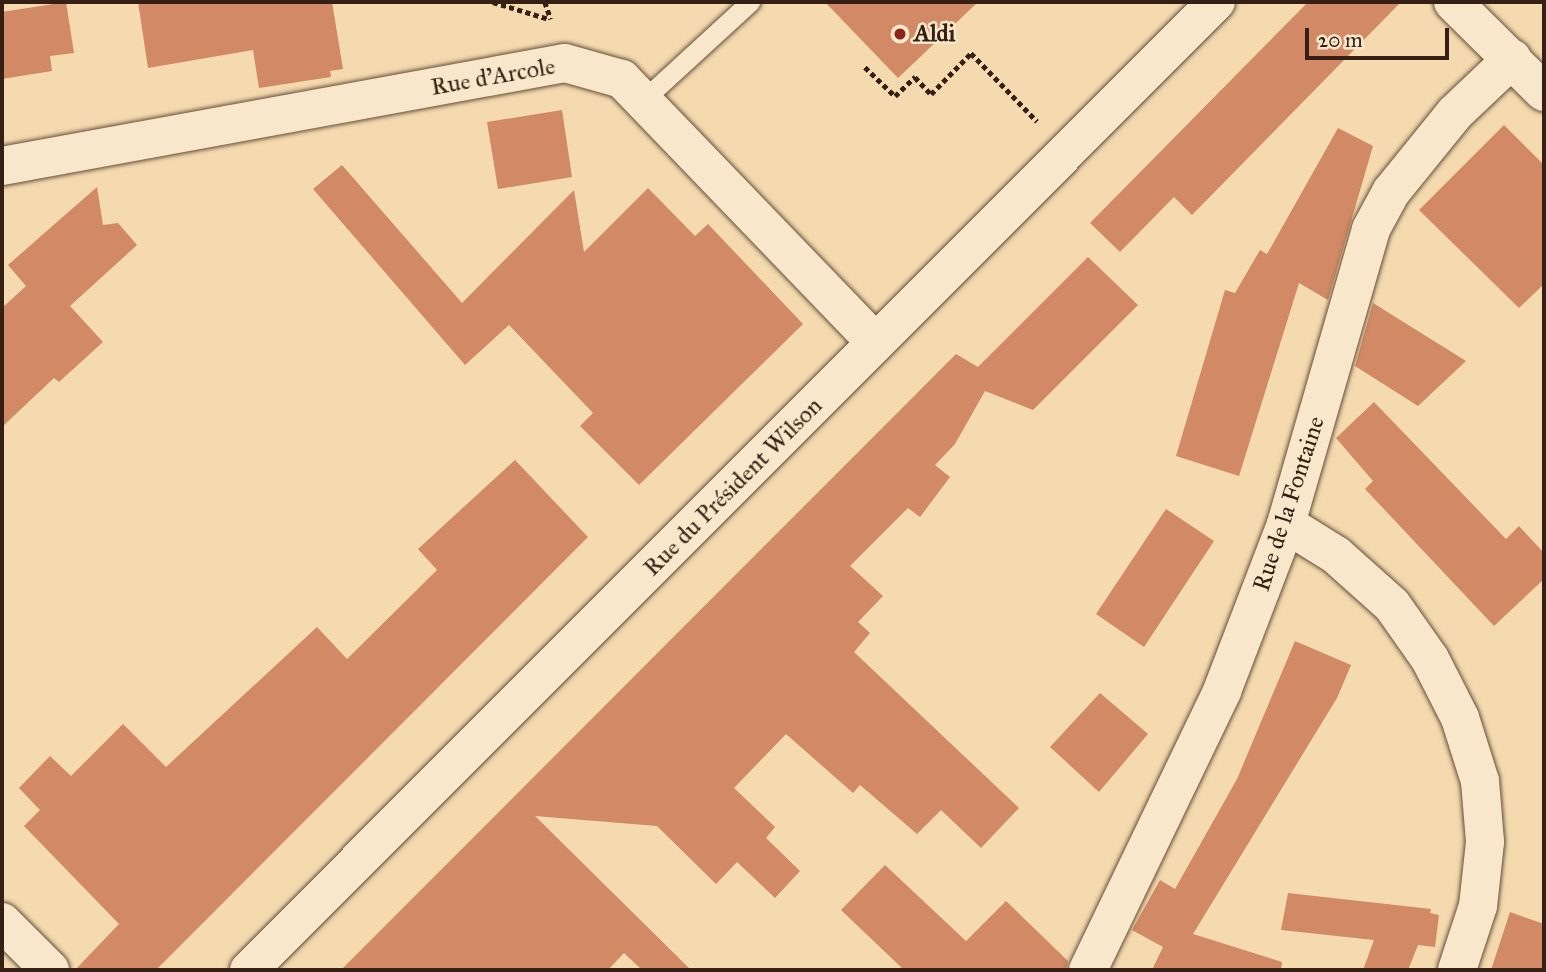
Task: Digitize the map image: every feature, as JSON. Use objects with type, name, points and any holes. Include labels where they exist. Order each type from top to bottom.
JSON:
[{"type":"street","name":"Rue du Président Wilson","points":[[249,970],[1216,2]]},
{"type":"street","points":[[1452,2],[1544,92]]},
{"type":"street","name":"Rue de la Fontaine","points":[[1088,970],[1222,691],[1286,524],[1371,229],[1391,192],[1455,113],[1512,59]]},
{"type":"street","name":"Rue d'Arcole","points":[[2,166],[565,64],[622,79],[876,343]]},
{"type":"street","points":[[1286,524],[1336,555],[1392,605],[1430,659],[1460,718],[1480,781],[1485,842],[1478,906],[1457,970]]},
{"type":"street","points":[[2,922],[50,970]]},
{"type":"lane","points":[[642,101],[750,2]]},
{"type":"path","points":[[545,2],[551,19]]},
{"type":"path","points":[[865,67],[895,96],[915,77],[931,94],[971,53],[1067,152]]},
{"type":"building","points":[[66,2],[74,53],[50,56],[52,71],[2,79],[2,12]]},
{"type":"building","points":[[138,2],[332,2],[343,69],[330,71],[331,77],[259,88],[253,50],[148,68]]},
{"type":"building","name":"Aldi","points":[[825,2],[978,2],[898,78]]},
{"type":"building","points":[[1308,2],[1401,2],[1192,215],[1174,197],[1120,252],[1090,223]]},
{"type":"building","points":[[562,110],[572,177],[498,189],[487,122]]},
{"type":"building","points":[[1504,125],[1544,165],[1544,284],[1519,308],[1419,210]]},
{"type":"building","points":[[1338,128],[1373,146],[1328,300],[1299,283],[1239,476],[1176,456],[1225,290],[1235,293],[1260,250],[1267,254]]},
{"type":"building","points":[[342,165],[462,303],[574,190],[584,252],[648,188],[695,236],[708,224],[803,324],[639,485],[580,426],[593,413],[509,325],[465,365],[313,189]]},
{"type":"building","points":[[97,187],[103,225],[118,223],[137,245],[70,306],[103,342],[59,382],[54,378],[2,427],[2,308],[26,286],[8,265]]},
{"type":"building","points":[[1088,257],[1138,305],[1033,410],[985,391],[955,444],[935,465],[950,477],[920,517],[908,508],[850,566],[883,596],[858,622],[870,633],[854,652],[1019,808],[981,848],[941,810],[917,834],[860,785],[853,793],[786,734],[734,788],[775,827],[766,838],[800,871],[775,898],[737,862],[716,884],[657,826],[535,816],[691,970],[642,970],[624,953],[608,970],[341,970],[956,354],[978,367]]},
{"type":"building","points":[[1373,303],[1466,361],[1418,406],[1355,366]]},
{"type":"building","points":[[1374,402],[1506,539],[1519,526],[1544,553],[1544,579],[1494,626],[1365,489],[1373,481],[1336,438]]},
{"type":"building","points":[[515,460],[588,537],[156,970],[75,970],[119,924],[24,826],[40,810],[19,788],[50,756],[71,776],[123,724],[166,767],[317,627],[347,659],[437,570],[418,549]]},
{"type":"building","points":[[1166,509],[1214,541],[1144,647],[1096,614]]},
{"type":"building","points":[[1295,641],[1351,665],[1337,698],[1193,934],[1282,962],[1281,970],[1152,970],[1163,947],[1132,930],[1160,880],[1175,889],[1237,779]]},
{"type":"building","points":[[1100,693],[1148,734],[1099,792],[1050,747]]},
{"type":"building","points":[[885,865],[966,941],[1006,901],[1068,961],[1066,970],[904,970],[841,910]]},
{"type":"building","points":[[1288,893],[1431,909],[1430,913],[1439,915],[1435,947],[1418,945],[1408,970],[1363,970],[1374,940],[1281,930]]},
{"type":"building","points":[[1510,912],[1544,924],[1544,970],[1491,970]]},
{"type":"place","name":"Aldi","points":[[900,34]]}]
